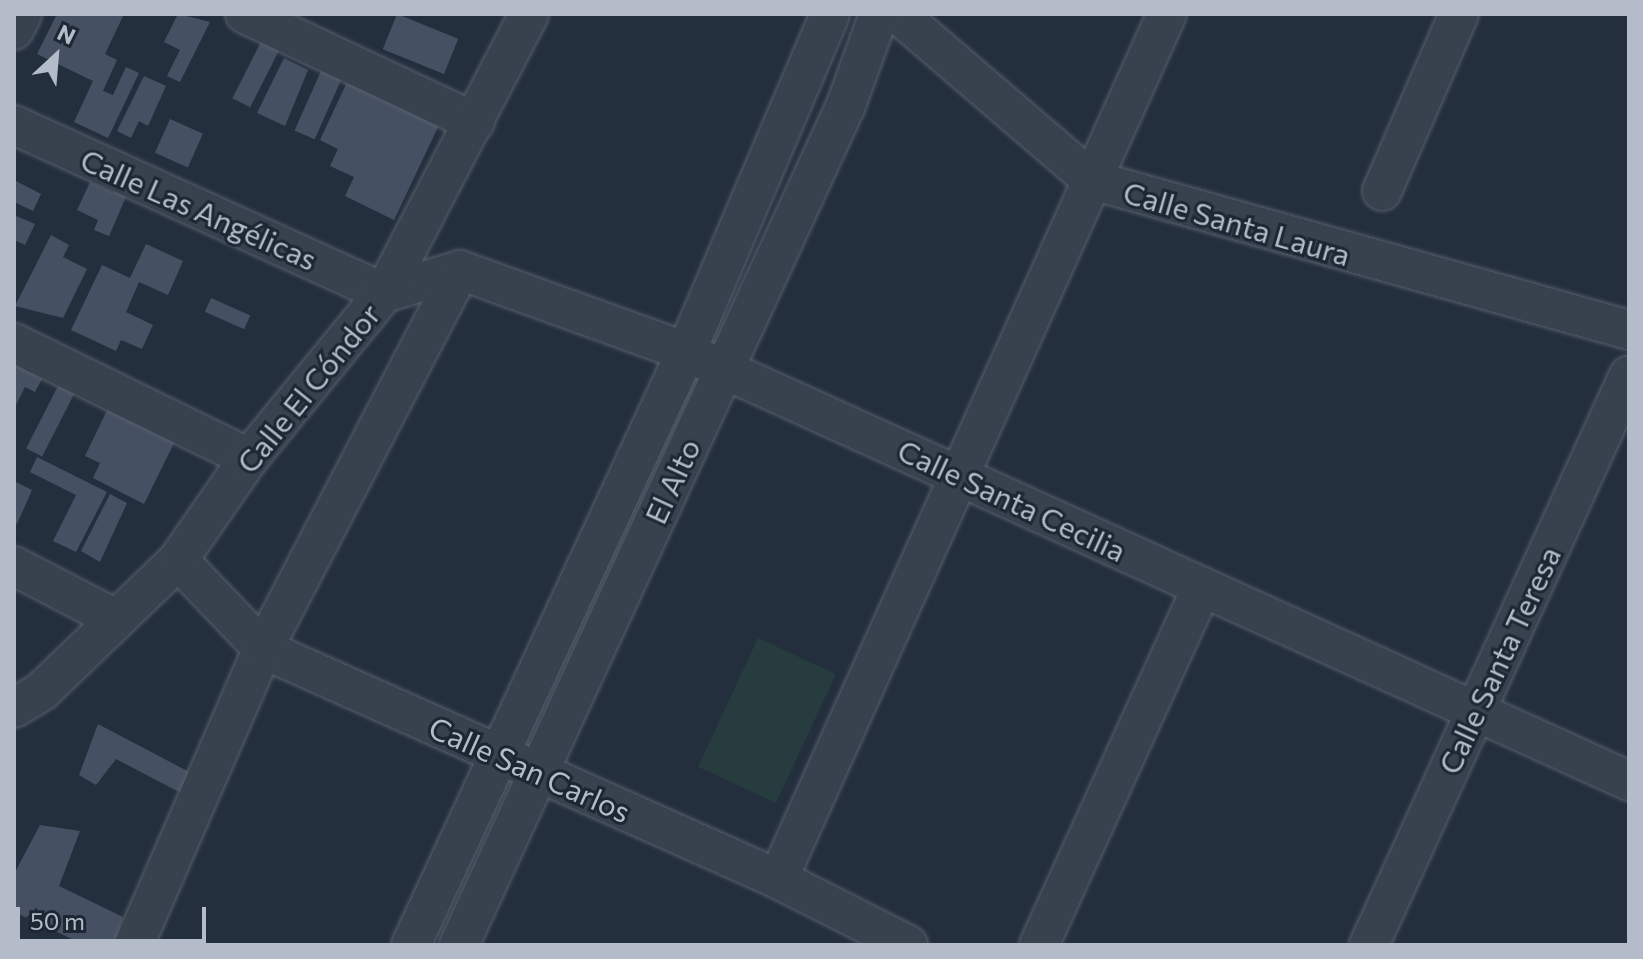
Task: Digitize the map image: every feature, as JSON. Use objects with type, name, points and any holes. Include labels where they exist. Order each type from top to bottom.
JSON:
[{"type":"street","points":[[14,30],[22,14]]},
{"type":"street","points":[[245,14],[475,122]]},
{"type":"street","name":"Calle El Cóndor","points":[[14,708],[42,691],[178,560],[249,458],[384,293],[529,14]]},
{"type":"street","name":"El Alto","points":[[411,945],[686,352],[830,14]]},
{"type":"street","name":"El Alto","points":[[459,945],[846,105],[879,14]]},
{"type":"street","name":"Calle Santa Laura","points":[[898,14],[1092,180],[1629,330]]},
{"type":"street","points":[[778,879],[956,474],[1167,14]]},
{"type":"street","points":[[1382,191],[1459,14]]},
{"type":"street","name":"Calle Las Angélicas","points":[[14,125],[384,293]]},
{"type":"street","points":[[384,293],[460,270]]},
{"type":"street","points":[[134,945],[263,649],[460,270]]},
{"type":"street","name":"Calle Santa Cecilia","points":[[460,270],[686,352],[1629,781]]},
{"type":"street","points":[[14,343],[249,458]]},
{"type":"street","name":"Calle Santa Teresa","points":[[1369,945],[1629,375]]},
{"type":"street","name":"Calle San Carlos","points":[[178,560],[263,649],[778,879],[908,945]]},
{"type":"street","points":[[14,566],[116,619]]},
{"type":"street","points":[[1039,945],[1202,587]]},
{"type":"green space","points":[[758,638],[836,674],[776,803],[698,767]]},
{"type":"building","points":[[57,14],[124,14],[105,54],[117,60],[103,91],[113,95],[126,67],[139,73],[108,138],[74,122],[93,81],[37,54]]},
{"type":"building","points":[[178,14],[210,22],[180,82],[167,76],[180,50],[164,42]]},
{"type":"building","points":[[397,14],[458,39],[444,74],[383,49]]},
{"type":"building","points":[[265,34],[283,43],[250,107],[232,98]]},
{"type":"building","points":[[284,58],[308,70],[285,126],[257,113]]},
{"type":"building","points":[[321,71],[341,80],[315,139],[295,130]]},
{"type":"building","points":[[144,76],[166,86],[148,126],[139,121],[131,138],[117,131]]},
{"type":"building","points":[[348,80],[440,123],[394,220],[345,196],[354,177],[330,166],[338,149],[320,140]]},
{"type":"building","points":[[170,119],[203,134],[188,167],[155,153]]},
{"type":"building","points":[[14,180],[41,194],[33,211],[14,202]]},
{"type":"building","points":[[90,182],[114,193],[118,185],[129,190],[109,236],[94,230],[98,220],[77,210]]},
{"type":"building","points":[[14,215],[35,224],[25,245],[14,240]]},
{"type":"building","points":[[51,235],[69,245],[63,257],[87,269],[63,318],[15,306]]},
{"type":"building","points":[[146,244],[183,261],[168,295],[139,282],[126,312],[153,325],[142,349],[121,340],[116,351],[71,330],[102,265],[130,278]]},
{"type":"building","points":[[211,298],[250,315],[244,329],[205,312]]},
{"type":"building","points":[[14,364],[42,379],[35,392],[25,387],[16,405]]},
{"type":"building","points":[[62,378],[78,386],[42,457],[26,448]]},
{"type":"building","points":[[110,404],[177,437],[144,504],[93,478],[100,463],[85,456]]},
{"type":"building","points":[[37,457],[107,492],[76,552],[53,541],[76,495],[30,472]]},
{"type":"building","points":[[14,481],[32,490],[17,524],[14,522]]},
{"type":"building","points":[[110,494],[127,503],[100,562],[81,551]]},
{"type":"building","points":[[98,724],[193,774],[183,794],[116,759],[96,785],[79,775]]},
{"type":"building","points":[[40,825],[80,831],[59,886],[123,917],[114,945],[85,945],[14,912],[14,874]]}]
